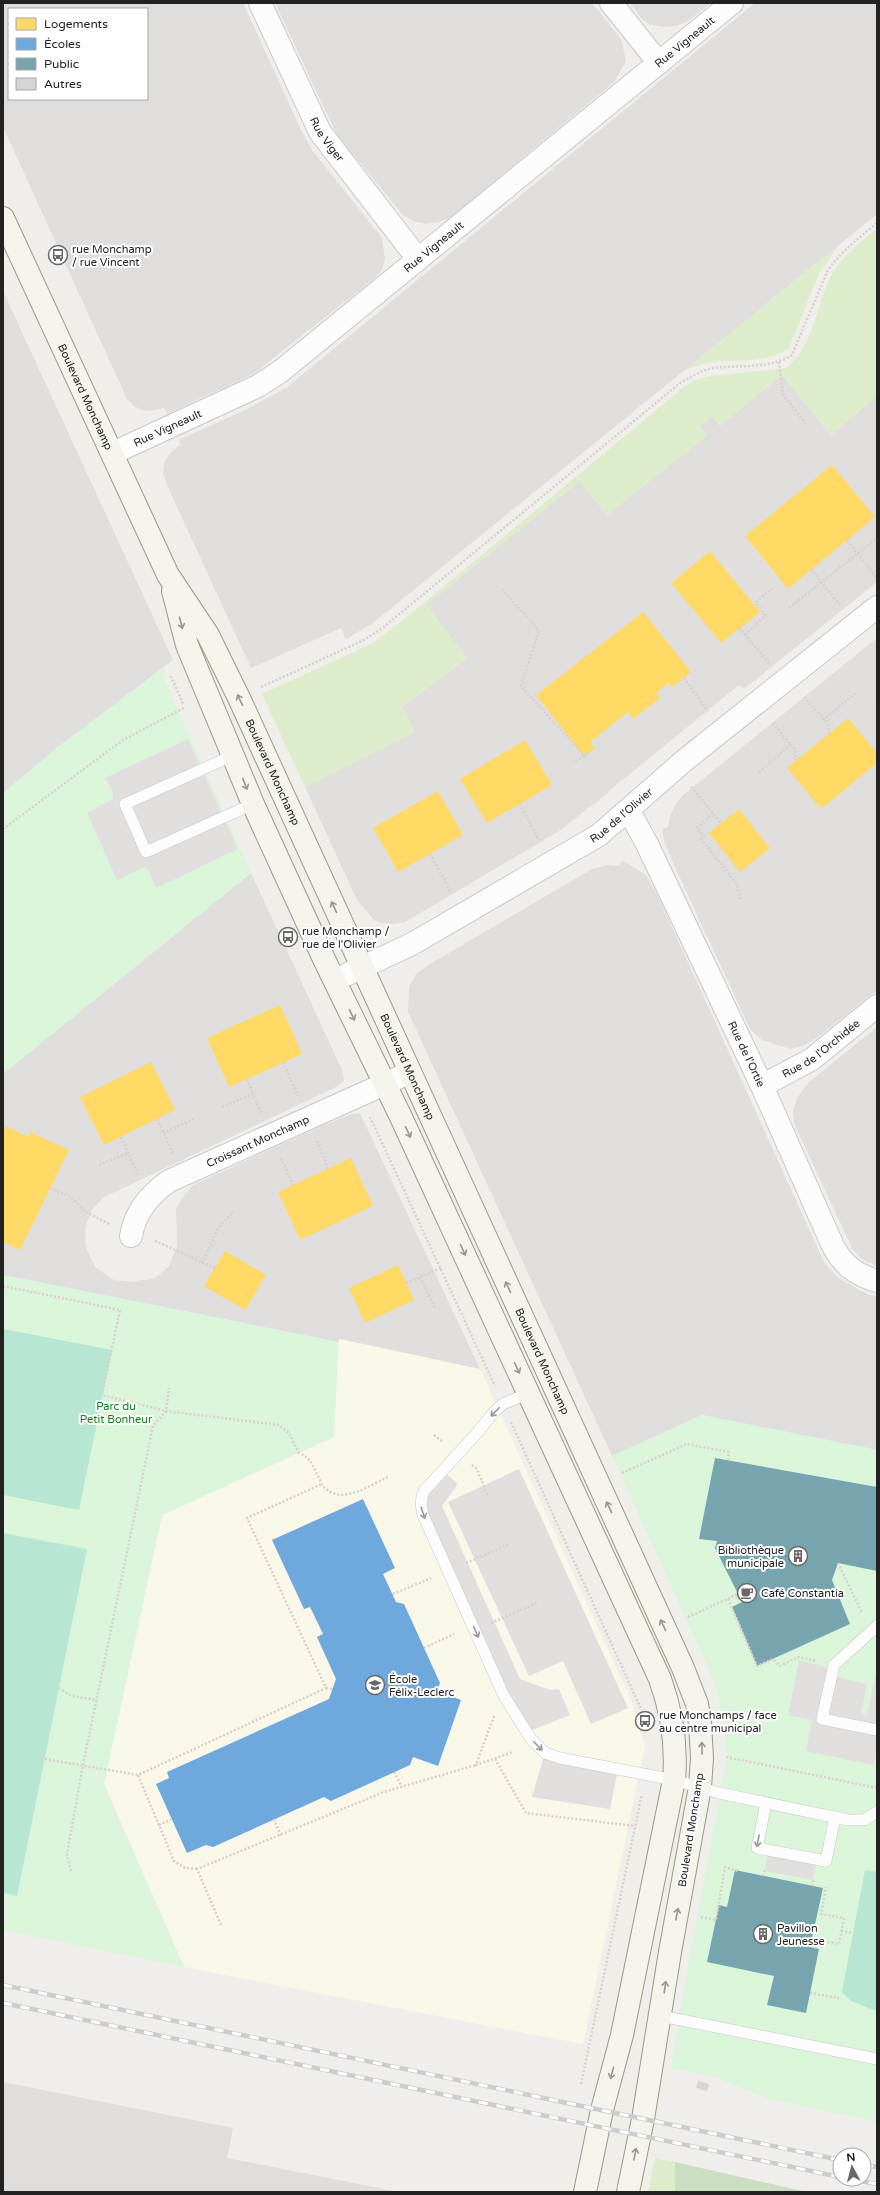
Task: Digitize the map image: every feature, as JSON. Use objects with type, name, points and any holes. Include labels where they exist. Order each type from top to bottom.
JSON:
[{"type":"street","name":"Rue Viger","points":[[260,3],[320,132],[418,260]]},
{"type":"street","points":[[611,3],[659,63]]},
{"type":"street","name":"Rue Vigneault","points":[[112,453],[258,386],[281,371],[732,3]]},
{"type":"street","name":"Boulevard Monchamp","points":[[6,231],[112,453],[168,575],[208,635],[410,1072],[688,1682],[696,1704],[702,1739],[700,1787],[628,2192]]},
{"type":"street","name":"Boulevard Monchamp","points":[[168,575],[187,645],[234,755],[253,804],[528,1393],[660,1679],[667,1699],[676,1756],[674,1780],[622,2035],[602,2110],[585,2192]]},
{"type":"street","name":"Rue de l'Olivier","points":[[335,980],[412,944],[571,853],[599,835],[629,811],[685,760],[877,606]]},
{"type":"street","name":"Rue de l'Ortie","points":[[629,811],[647,844],[762,1086],[840,1260],[861,1276],[877,1281]]},
{"type":"street","name":"Rue de l'Orchidée","points":[[762,1086],[812,1059],[877,1006]]},
{"type":"street","name":"Croissant Monchamp","points":[[132,1233],[140,1211],[148,1198],[169,1181],[307,1117],[410,1072]]},
{"type":"lane","points":[[234,755],[125,804],[146,852],[253,804]]},
{"type":"lane","points":[[528,1393],[503,1404],[494,1412],[477,1433],[424,1491],[421,1498],[423,1515],[504,1696],[523,1727],[545,1753],[592,1765],[674,1780],[719,1793],[835,1817],[864,1820],[877,1812]]},
{"type":"lane","points":[[877,1626],[834,1665],[822,1718],[877,1730]]},
{"type":"lane","points":[[766,1803],[757,1848],[826,1861],[835,1817]]},
{"type":"lane","points":[[660,2016],[877,2059]]},
{"type":"path","points":[[257,689],[354,645],[380,630],[680,383],[701,371],[713,368],[779,362],[792,355],[821,285],[834,262],[877,223]]},
{"type":"path","points":[[779,362],[783,394],[805,423]]},
{"type":"path","points":[[789,608],[877,538]]},
{"type":"path","points":[[847,541],[877,578]]},
{"type":"path","points":[[811,569],[856,624]]},
{"type":"path","points":[[744,635],[765,616],[756,602],[773,588]]},
{"type":"path","points":[[502,589],[539,631],[521,686],[584,756]]},
{"type":"path","points":[[739,628],[784,681]]},
{"type":"path","points":[[684,678],[710,714]]},
{"type":"path","points":[[824,720],[856,693]]},
{"type":"path","points":[[801,694],[828,724],[829,733]]},
{"type":"path","points":[[3,829],[123,740],[184,708]]},
{"type":"path","points":[[770,719],[795,750],[796,760]]},
{"type":"path","points":[[759,772],[790,745]]},
{"type":"path","points":[[573,763],[589,752]]},
{"type":"path","points":[[690,785],[721,823]]},
{"type":"path","points":[[520,804],[542,846]]},
{"type":"path","points":[[713,813],[696,828],[704,836],[701,839],[737,884],[740,901]]},
{"type":"path","points":[[430,854],[454,897]]},
{"type":"path","points":[[283,1062],[307,1117]]},
{"type":"path","points":[[247,1079],[270,1134]]},
{"type":"path","points":[[222,1107],[253,1094]]},
{"type":"path","points":[[369,1114],[493,1383]]},
{"type":"path","points":[[163,1133],[196,1118]]},
{"type":"path","points":[[157,1119],[183,1174]]},
{"type":"path","points":[[121,1137],[148,1198]]},
{"type":"path","points":[[99,1165],[128,1153]]},
{"type":"path","points":[[50,1188],[71,1197],[86,1212],[215,1268]]},
{"type":"path","points":[[202,1263],[218,1228],[235,1210]]},
{"type":"path","points":[[406,1283],[440,1268]]},
{"type":"path","points":[[420,1277],[435,1308]]},
{"type":"path","points":[[3,1286],[120,1310],[102,1395],[166,1411],[278,1425],[289,1433],[299,1453],[309,1457],[322,1484],[332,1493],[342,1496],[388,1477]]},
{"type":"path","points":[[71,1871],[67,1854],[83,1765],[153,1426],[166,1411],[169,1388]]},
{"type":"path","points":[[513,1426],[643,1714]]},
{"type":"path","points":[[617,1475],[687,1444],[729,1452],[728,1461]]},
{"type":"path","points":[[322,1484],[247,1518],[326,1688]]},
{"type":"path","points":[[463,1565],[510,1544]]},
{"type":"path","points":[[838,1564],[863,1614]]},
{"type":"path","points":[[393,1594],[433,1577]]},
{"type":"path","points":[[682,1619],[738,1594]]},
{"type":"path","points":[[728,1599],[757,1666],[772,1659],[780,1666],[798,1657],[820,1662]]},
{"type":"path","points":[[486,1626],[537,1603]]},
{"type":"path","points":[[424,1648],[458,1632]]},
{"type":"path","points":[[59,1688],[72,1696],[97,1700]]},
{"type":"path","points":[[45,1759],[138,1775],[326,1688],[332,1689]]},
{"type":"path","points":[[476,1765],[495,1712]]},
{"type":"path","points":[[138,1775],[174,1861],[185,1868],[197,1869],[281,1836],[384,1792],[476,1765],[513,1752]]},
{"type":"path","points":[[722,1758],[726,1757],[877,1788]]},
{"type":"path","points":[[495,1759],[526,1813],[635,1826]]},
{"type":"path","points":[[394,1772],[402,1787]]},
{"type":"path","points":[[580,2091],[641,1797]]},
{"type":"path","points":[[159,1825],[172,1819]]},
{"type":"path","points":[[274,1819],[281,1836]]},
{"type":"path","points":[[694,1916],[716,1920],[725,1867],[738,1871]]},
{"type":"path","points":[[197,1869],[221,1925]]},
{"type":"path","points":[[814,1948],[816,1940],[839,1944],[842,1931],[844,1918],[821,1914],[826,1886]]},
{"type":"path","points":[[842,1931],[853,1933]]},
{"type":"path","points":[[810,1992],[839,1998]]},
{"type":"shaded area","points":[[3,3],[243,3],[301,130],[312,150],[382,238],[385,259],[382,269],[375,278],[253,374],[167,414],[164,408],[150,411],[142,410],[134,406],[127,399],[3,127]]},
{"type":"shaded area","points":[[275,3],[592,3],[621,39],[626,61],[614,82],[451,217],[439,222],[426,224],[413,221],[403,215],[337,135]]},
{"type":"shaded area","points":[[630,3],[711,3],[688,21],[676,26],[664,27],[650,25],[642,19]]},
{"type":"shaded area","points":[[755,3],[877,3],[877,214],[373,623],[346,639],[341,628],[251,668],[166,483],[163,472],[165,461],[171,452],[181,445],[179,440],[245,410],[286,388]]},
{"type":"shaded area","points":[[3,291],[173,660],[58,747],[3,793]]},
{"type":"shaded area","points":[[782,375],[831,435],[877,396],[877,582],[744,689],[739,685],[561,830],[405,922],[393,924],[381,923],[374,920],[357,900],[305,787],[415,732],[402,707],[467,658],[426,605],[580,481],[607,515],[707,435],[699,427],[712,416],[720,426]]},
{"type":"shaded area","points":[[784,383],[826,439],[731,519],[784,584],[756,607],[710,551],[673,581],[618,513]]},
{"type":"shaded area","points":[[567,505],[594,540],[466,642],[440,609]]},
{"type":"shaded area","points":[[877,638],[877,990],[818,1037],[805,1045],[791,1049],[762,1040],[750,1029],[675,867],[664,841],[662,829],[668,827],[675,805],[682,796]]},
{"type":"shaded area","points":[[877,638],[877,699],[858,716],[826,680]]},
{"type":"shaded area","points":[[480,695],[494,711],[504,705],[530,737],[446,787],[417,734]]},
{"type":"shaded area","points":[[188,739],[238,849],[156,888],[148,869],[144,867],[117,880],[87,813],[113,799],[113,792],[105,778]]},
{"type":"shaded area","points":[[404,740],[419,770],[438,791],[373,828],[361,812],[343,774]]},
{"type":"shaded area","points":[[750,741],[779,779],[758,796],[727,760]]},
{"type":"shaded area","points":[[578,753],[610,791],[592,806],[559,766]]},
{"type":"shaded area","points":[[622,860],[646,875],[657,894],[824,1262],[838,1278],[869,1295],[877,1296],[877,1450],[702,1415],[612,1456],[408,1012],[409,987],[416,974],[430,964],[592,869],[607,865],[620,866]]},
{"type":"shaded area","points":[[251,873],[343,1072],[344,1081],[336,1087],[104,1197],[91,1211],[86,1226],[85,1239],[87,1250],[95,1267],[114,1280],[133,1282],[155,1278],[169,1266],[177,1246],[176,1209],[185,1194],[193,1185],[322,1126],[349,1115],[360,1113],[480,1369],[340,1339],[338,1342],[3,1275],[3,1074]]},
{"type":"shaded area","points":[[739,879],[762,905],[722,935],[706,935],[694,908]]},
{"type":"shaded area","points":[[272,925],[300,984],[263,1001],[245,960],[262,951],[254,933]]},
{"type":"shaded area","points":[[877,1027],[877,1266],[863,1260],[853,1250],[794,1123],[793,1111],[797,1098],[808,1083]]},
{"type":"shaded area","points":[[229,1087],[248,1129],[192,1155],[172,1112]]},
{"type":"shaded area","points":[[102,1142],[133,1183],[104,1197],[75,1156]]},
{"type":"shaded area","points":[[261,1154],[280,1197],[225,1224],[204,1180]]},
{"type":"shaded area","points":[[392,1189],[419,1247],[383,1263],[366,1227],[382,1220],[382,1215],[374,1198]]},
{"type":"shaded area","points":[[442,1293],[467,1353],[450,1363],[440,1342],[423,1351],[403,1311]]},
{"type":"shaded area","name":"École Félix-Leclerc","points":[[339,1339],[480,1369],[633,1705],[645,1746],[583,2044],[184,1967],[104,1784],[162,1515],[334,1437]]},
{"type":"shaded area","points":[[519,1469],[628,1708],[591,1724],[563,1661],[529,1676],[448,1502]]},
{"type":"shaded area","points":[[443,1471],[458,1484],[442,1506],[520,1679],[550,1690],[559,1689],[570,1715],[527,1732],[423,1515],[424,1491]]},
{"type":"shaded area","points":[[799,1661],[820,1665],[832,1671],[831,1675],[867,1684],[861,1714],[867,1716],[877,1667],[877,1751],[874,1765],[806,1751],[812,1720],[788,1715]]},
{"type":"shaded area","points":[[545,1753],[618,1769],[610,1809],[532,1797]]},
{"type":"shaded area","points":[[768,1850],[817,1860],[813,1880],[765,1871]]},
{"type":"shaded area","points":[[3,2082],[233,2128],[227,2158],[399,2192],[3,2192]]},
{"type":"green space","points":[[877,229],[877,396],[831,435],[782,375],[720,426],[712,416],[699,427],[707,436],[607,515],[580,481],[426,605],[467,658],[402,707],[415,732],[305,787],[262,694],[371,644],[407,617],[684,387],[697,379],[713,376],[786,368],[795,360],[808,338],[825,289],[834,271],[851,251]]},
{"type":"green space","points":[[840,244],[819,273],[789,348],[771,357],[762,359],[704,363],[685,370]]},
{"type":"green space","points":[[165,667],[163,676],[166,684],[251,873],[3,1074],[3,793],[58,747]]},
{"type":"green space","name":"Parc du Petit Bonheur","points":[[3,1275],[338,1342],[334,1437],[162,1515],[104,1784],[184,1967],[3,1930]]},
{"type":"green space","points":[[3,1329],[112,1350],[79,1510],[3,1495]]},
{"type":"green space","points":[[702,1415],[877,1450],[877,2122],[766,2098],[718,2078],[671,2068],[690,1954],[726,1764],[724,1720],[715,1685],[707,1665],[612,1456]]},
{"type":"green space","points":[[3,1533],[87,1549],[17,1896],[3,1893]]},
{"type":"green space","points":[[865,1870],[877,1872],[877,2011],[851,2001],[842,1992]]},
{"type":"green space","points":[[655,2158],[675,2162],[675,2192],[648,2192]]},
{"type":"green space","points":[[675,2162],[807,2192],[675,2192]]},
{"type":"building: Logements","points":[[832,465],[875,517],[788,589],[745,536]]},
{"type":"building: Logements","points":[[710,551],[760,612],[721,643],[671,583]]},
{"type":"building: Logements","points":[[643,612],[691,672],[672,687],[669,683],[656,693],[660,698],[633,719],[628,712],[590,742],[595,748],[584,756],[536,695]]},
{"type":"building: Logements","points":[[848,718],[877,753],[877,763],[821,809],[787,768]]},
{"type":"building: Logements","points":[[525,740],[552,785],[487,823],[460,779]]},
{"type":"building: Logements","points":[[438,791],[463,835],[398,872],[373,828]]},
{"type":"building: Logements","points":[[739,809],[770,848],[740,872],[709,833]]},
{"type":"building: Logements","points":[[280,1005],[302,1054],[229,1087],[207,1038]]},
{"type":"building: Logements","points":[[151,1062],[175,1110],[104,1145],[80,1097]]},
{"type":"building: Logements","points":[[6,1126],[28,1137],[30,1132],[69,1150],[20,1250],[3,1242],[3,1132]]},
{"type":"building: Logements","points":[[351,1158],[373,1206],[300,1240],[278,1192]]},
{"type":"building: Logements","points":[[225,1251],[266,1275],[245,1310],[204,1286]]},
{"type":"building: Logements","points":[[398,1265],[414,1300],[365,1323],[349,1288]]},
{"type":"building: Écoles","points":[[363,1499],[395,1568],[383,1574],[396,1602],[404,1604],[440,1683],[437,1691],[461,1700],[438,1766],[413,1757],[410,1765],[331,1801],[324,1797],[213,1847],[206,1845],[187,1853],[156,1784],[169,1778],[167,1772],[329,1699],[336,1679],[317,1637],[323,1634],[310,1607],[304,1609],[272,1540]]},
{"type":"building: Public","name":"Bibliothèque municipale","points":[[715,1458],[877,1487],[877,1571],[838,1563],[832,1580],[850,1624],[757,1666],[732,1607],[742,1602],[715,1548],[717,1541],[699,1539]]},
{"type":"building: Public","name":"Pavillon Jeunesse","points":[[735,1870],[823,1888],[810,1947],[819,1949],[806,2013],[767,2005],[774,1976],[707,1962],[719,1905],[727,1907]]},
{"type":"building: Autres","points":[[698,2081],[709,2084],[707,2091],[696,2088]]},
{"type":"railway","points":[[3,1985],[832,2158]]},
{"type":"railway","points":[[3,2003],[832,2175]]},
{"type":"railway","points":[[872,2166],[877,2167]]},
{"type":"railway","points":[[872,2183],[877,2184]]},
{"type":"place","name":"rue Monchamp / rue Vincent","points":[[58,255]]},
{"type":"place","name":"rue Monchamp / rue de l'Olivier","points":[[288,937]]},
{"type":"place","name":"Bibliothèque municipale","points":[[798,1556]]},
{"type":"place","name":"Café Constantia","points":[[747,1593]]},
{"type":"place","name":"École Félix-Leclerc","points":[[375,1685]]},
{"type":"place","name":"rue Monchamps / face au centre municipal","points":[[645,1721]]},
{"type":"place","name":"Pavillon Jeunesse","points":[[763,1934]]}]
